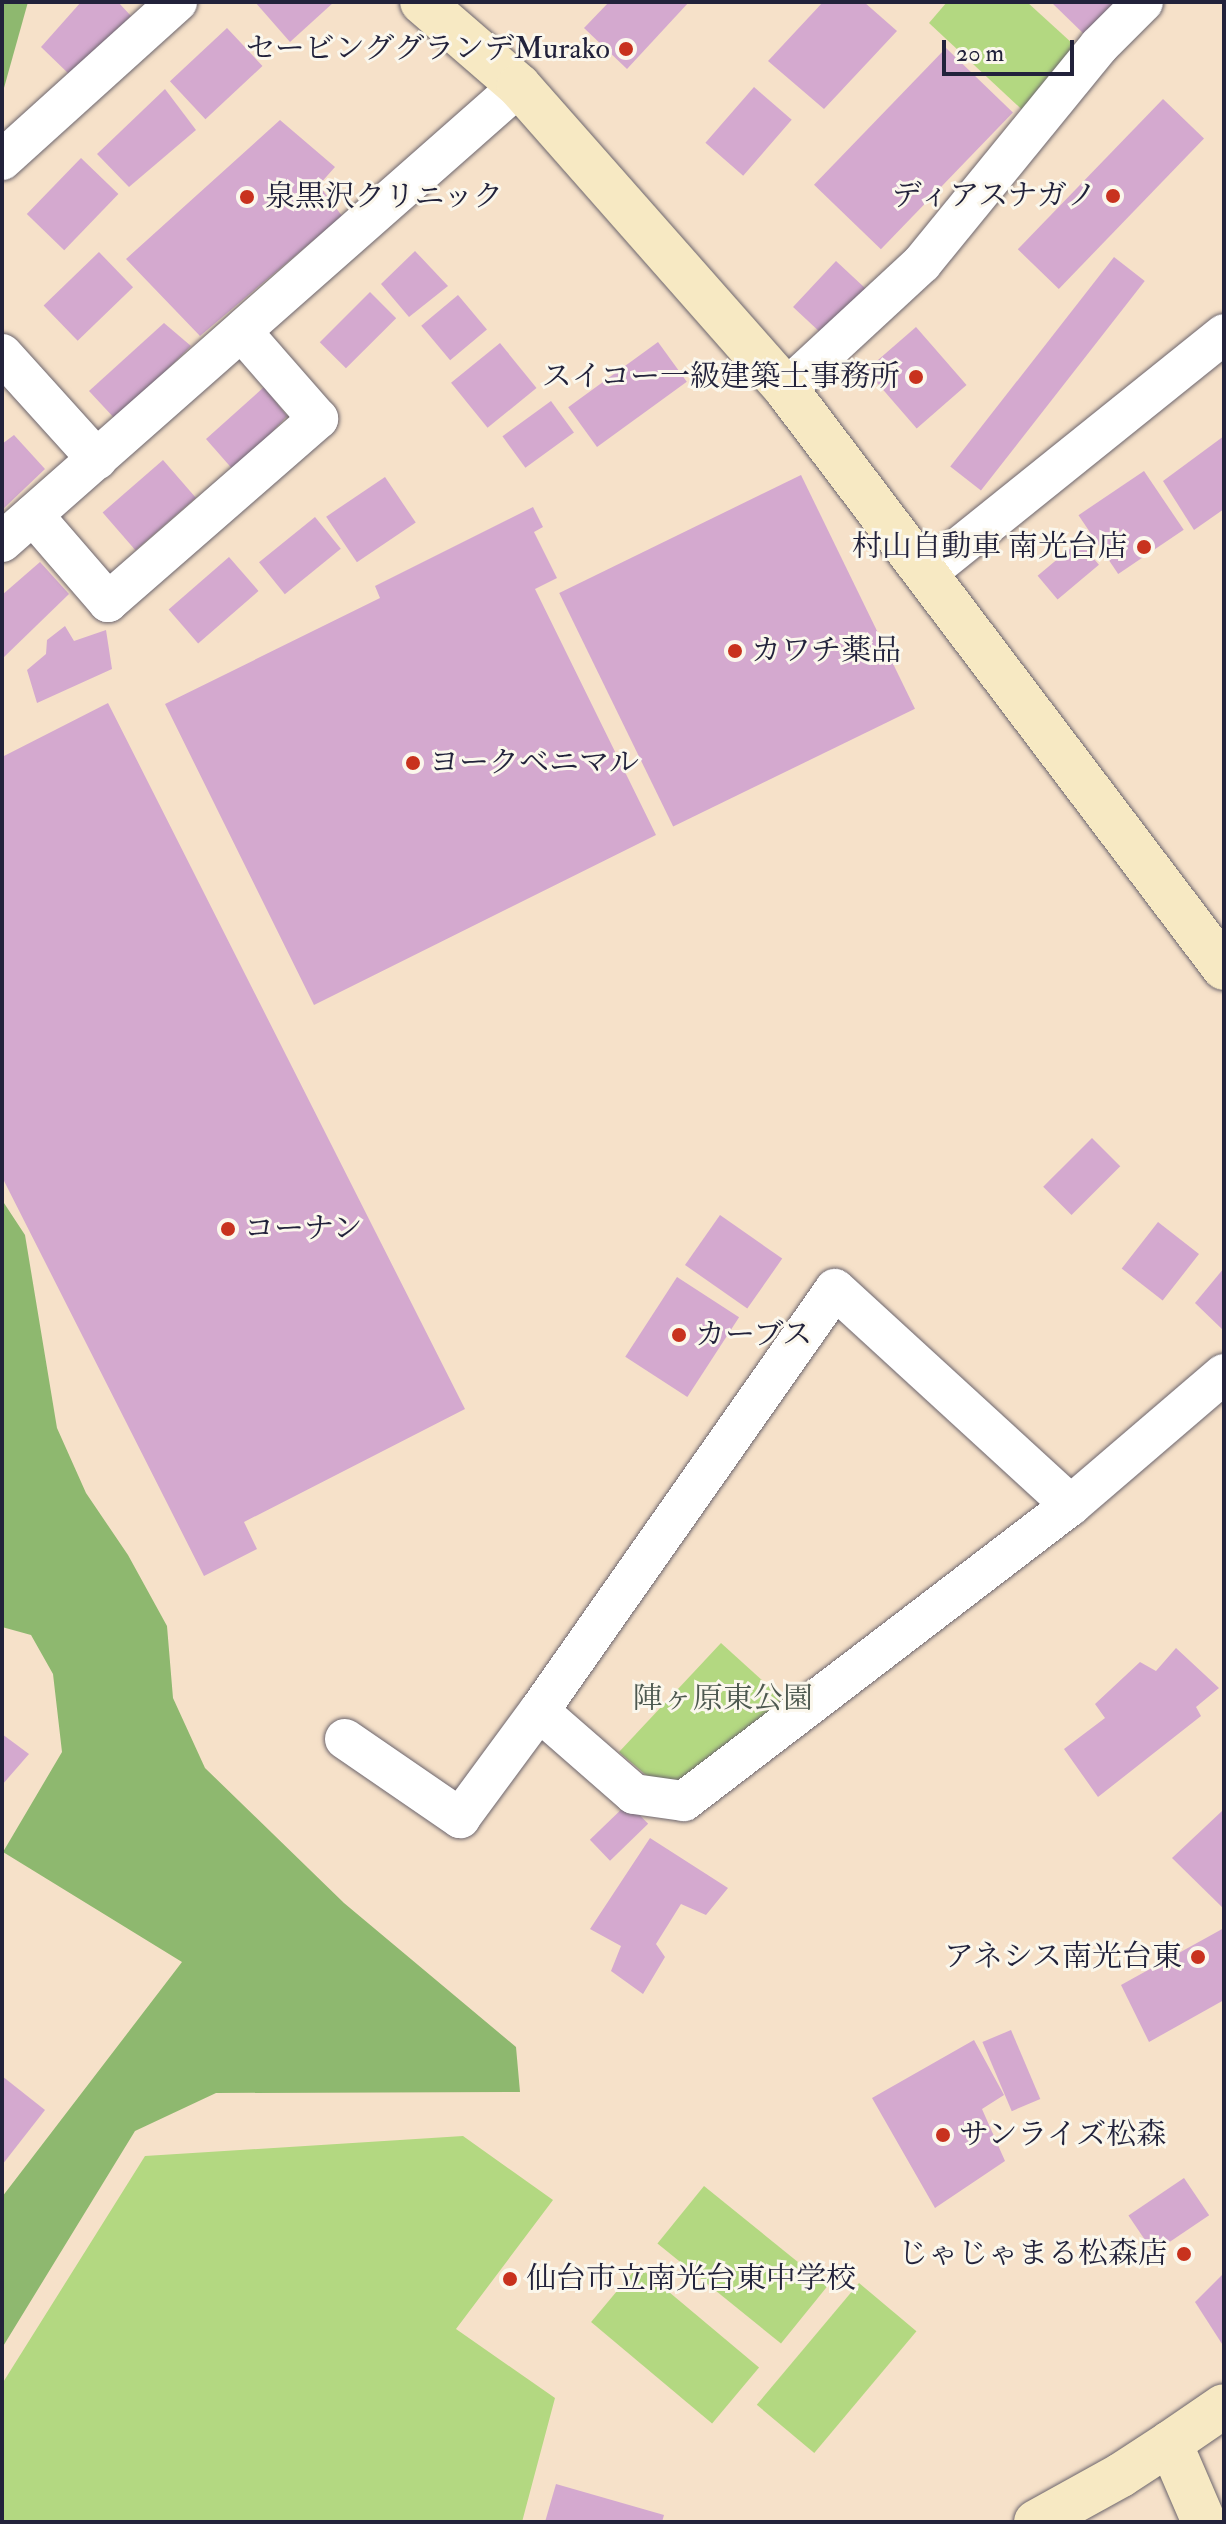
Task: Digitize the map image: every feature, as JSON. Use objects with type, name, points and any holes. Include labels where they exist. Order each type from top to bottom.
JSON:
[{"type":"street","points":[[2,160],[177,2]]},
{"type":"street","points":[[422,2],[519,86],[786,389],[1224,968]]},
{"type":"street","points":[[786,389],[922,263],[1099,46],[1143,2]]},
{"type":"street","points":[[2,542],[519,86]]},
{"type":"street","points":[[33,515],[108,602],[318,419],[242,332]]},
{"type":"street","points":[[927,573],[1224,334]]},
{"type":"street","points":[[2,354],[97,459]]},
{"type":"street","points":[[345,1739],[460,1818],[539,1711],[835,1289],[1071,1505]]},
{"type":"street","points":[[539,1711],[634,1794],[684,1801],[1071,1505],[1224,1374]]},
{"type":"street","points":[[1036,2522],[1121,2475],[1224,2406]]},
{"type":"street","points":[[1170,2443],[1204,2522]]},
{"type":"green space","points":[[2,2],[28,2],[2,95]]},
{"type":"green space","points":[[947,2],[1027,2],[1084,54],[1031,118],[929,23]]},
{"type":"green space","points":[[2,1200],[25,1235],[57,1428],[86,1493],[128,1555],[167,1626],[173,1698],[205,1768],[344,1903],[516,2047],[520,2092],[216,2093],[135,2131],[2,2348],[2,2197],[182,1962],[3,1852],[62,1752],[53,1674],[31,1635],[2,1627]]},
{"type":"green space","name":"陣ヶ原東公園","points":[[721,1643],[784,1700],[683,1784],[653,1781],[619,1752]]},
{"type":"green space","points":[[463,2136],[553,2200],[456,2329],[555,2398],[522,2522],[2,2522],[2,2384],[145,2156]]},
{"type":"green space","points":[[704,2186],[828,2286],[781,2344],[657,2244]]},
{"type":"green space","points":[[638,2266],[759,2368],[712,2423],[591,2322]]},
{"type":"green space","points":[[859,2283],[916,2331],[814,2453],[757,2405]]},
{"type":"building","points":[[81,2],[118,2],[131,16],[70,75],[41,47]]},
{"type":"building","points":[[255,2],[334,2],[290,42]]},
{"type":"building","name":"セービンググランデMurako","points":[[609,2],[689,2],[627,69],[584,28]]},
{"type":"building","points":[[823,2],[864,2],[897,31],[824,109],[768,61]]},
{"type":"building","points":[[1051,2],[1119,2],[1087,37]]},
{"type":"building","points":[[227,28],[262,66],[205,119],[170,81]]},
{"type":"building","points":[[946,48],[1013,113],[881,249],[814,185]]},
{"type":"building","points":[[754,87],[792,120],[743,176],[705,143]]},
{"type":"building","points":[[165,89],[196,130],[129,187],[97,154]]},
{"type":"building","name":"ディアスナガノ","points":[[1163,99],[1204,139],[1059,289],[1018,249]]},
{"type":"building","points":[[280,120],[335,167],[319,185],[342,216],[200,336],[126,259]]},
{"type":"building","points":[[81,158],[118,194],[64,250],[27,214]]},
{"type":"building","points":[[415,251],[448,286],[409,317],[381,284]]},
{"type":"building","points":[[99,252],[133,287],[78,341],[44,305]]},
{"type":"building","points":[[1114,257],[1145,281],[981,491],[950,467]]},
{"type":"building","points":[[836,261],[868,291],[825,337],[793,307]]},
{"type":"building","points":[[370,292],[396,318],[346,368],[320,342]]},
{"type":"building","points":[[458,295],[487,329],[450,360],[421,326]]},
{"type":"building","points":[[164,323],[191,346],[116,420],[89,391]]},
{"type":"building","name":"スイコー一級建築士事務所","points":[[916,327],[967,385],[917,428],[866,370]]},
{"type":"building","points":[[658,342],[687,382],[597,447],[568,407]]},
{"type":"building","points":[[500,343],[537,388],[488,428],[451,383]]},
{"type":"building","points":[[264,387],[287,416],[235,472],[206,439]]},
{"type":"building","points":[[551,401],[574,433],[525,468],[502,436]]},
{"type":"building","points":[[14,435],[45,469],[2,510],[2,444]]},
{"type":"building","points":[[1224,436],[1224,509],[1194,530],[1163,481]]},
{"type":"building","points":[[163,460],[196,498],[135,550],[103,512]]},
{"type":"building","points":[[1144,471],[1184,530],[1118,574],[1079,515]]},
{"type":"building","points":[[801,475],[915,709],[673,827],[559,593]]},
{"type":"building","points":[[385,477],[416,523],[357,562],[326,517]]},
{"type":"building","points":[[533,507],[543,527],[534,532],[557,578],[535,589],[656,835],[314,1005],[165,704],[380,598],[375,586]]},
{"type":"building","points":[[315,517],[341,549],[285,594],[259,562]]},
{"type":"building","points":[[1079,541],[1099,565],[1058,599],[1038,576]]},
{"type":"building","points":[[229,557],[259,591],[198,643],[169,609]]},
{"type":"building","points":[[40,562],[69,594],[2,659],[2,595]]},
{"type":"building","points":[[65,626],[74,641],[106,630],[112,669],[37,703],[27,670],[46,654],[47,640]]},
{"type":"building","points":[[108,703],[465,1409],[244,1522],[257,1549],[204,1576],[2,1177],[2,757]]},
{"type":"building","points":[[1092,1138],[1120,1166],[1071,1215],[1043,1187]]},
{"type":"building","points":[[720,1215],[782,1259],[747,1309],[685,1265]]},
{"type":"building","points":[[1158,1222],[1199,1254],[1163,1301],[1122,1268]]},
{"type":"building","points":[[1224,1268],[1224,1331],[1195,1303]]},
{"type":"building","points":[[677,1277],[739,1317],[687,1397],[625,1357]]},
{"type":"building","points":[[1176,1648],[1219,1688],[1196,1707],[1201,1716],[1098,1797],[1064,1749],[1105,1718],[1095,1704],[1140,1662],[1156,1671]]},
{"type":"building","points":[[2,1734],[29,1754],[2,1785]]},
{"type":"building","points":[[628,1803],[648,1824],[610,1861],[590,1840]]},
{"type":"building","points":[[1222,1811],[1224,1813],[1224,1909],[1172,1858]]},
{"type":"building","points":[[650,1838],[728,1888],[706,1915],[681,1904],[656,1944],[665,1957],[643,1994],[611,1971],[621,1946],[590,1929]]},
{"type":"building","name":"アネシス南光台東","points":[[1224,1928],[1224,2000],[1149,2042],[1121,1985]]},
{"type":"building","points":[[1011,2030],[1040,2099],[1012,2111],[982,2042]]},
{"type":"building","name":"サンライズ松森","points":[[974,2040],[1004,2095],[982,2109],[1005,2161],[935,2208],[872,2098]]},
{"type":"building","points":[[2,2076],[45,2110],[2,2165]]},
{"type":"building","points":[[1184,2178],[1209,2215],[1154,2253],[1128,2215]]},
{"type":"building","points":[[1224,2273],[1224,2347],[1195,2302]]},
{"type":"building","points":[[556,2484],[664,2515],[662,2522],[545,2522]]},
{"type":"place","name":"セービンググランデMurako","points":[[626,49]]},
{"type":"place","name":"ディアスナガノ","points":[[1113,196]]},
{"type":"place","name":"泉黒沢クリニック","points":[[247,197]]},
{"type":"place","name":"スイコー一級建築士事務所","points":[[916,377]]},
{"type":"place","name":"村山自動車 南光台店","points":[[1144,547]]},
{"type":"place","name":"カワチ薬品","points":[[735,651]]},
{"type":"place","name":"ヨークベニマル","points":[[413,763]]},
{"type":"place","name":"コーナン","points":[[228,1229]]},
{"type":"place","name":"カーブス","points":[[679,1335]]},
{"type":"place","name":"アネシス南光台東","points":[[1198,1957]]},
{"type":"place","name":"サンライズ松森","points":[[943,2135]]},
{"type":"place","name":"じゃじゃまる松森店","points":[[1184,2254]]},
{"type":"place","name":"仙台市立南光台東中学校","points":[[510,2279]]}]
